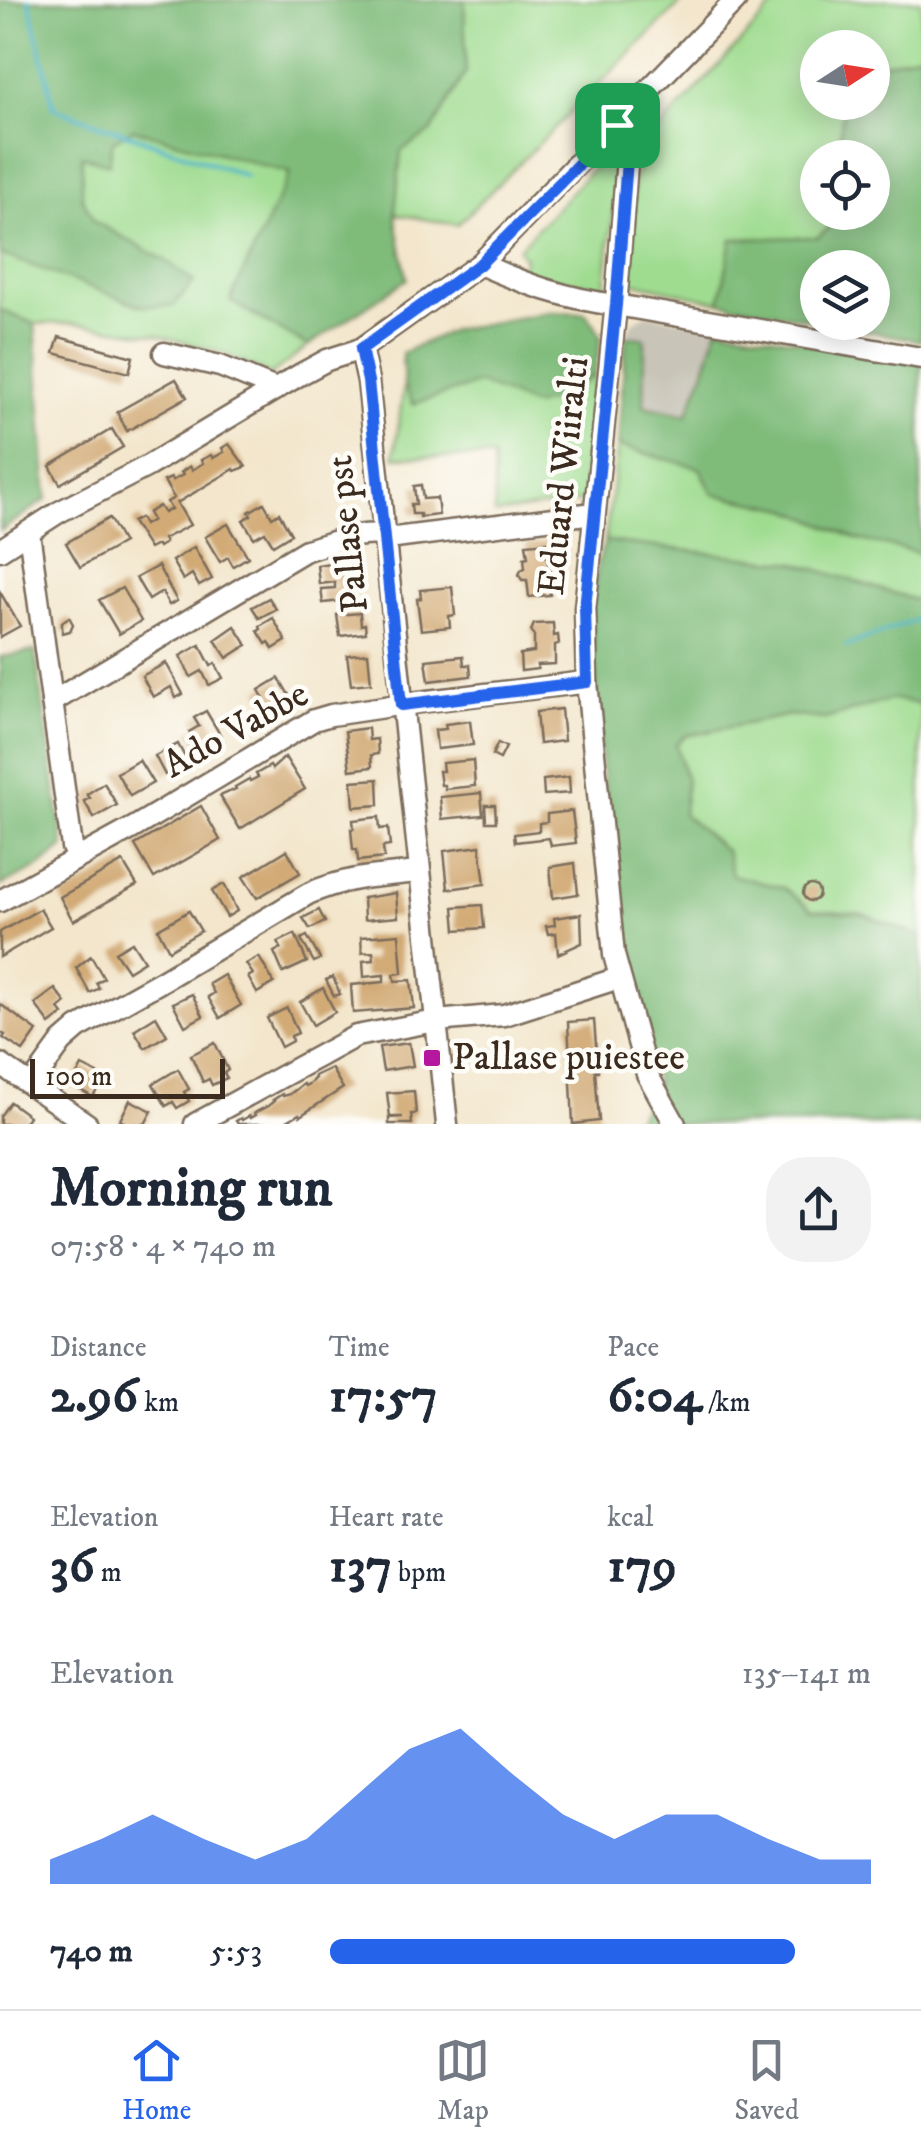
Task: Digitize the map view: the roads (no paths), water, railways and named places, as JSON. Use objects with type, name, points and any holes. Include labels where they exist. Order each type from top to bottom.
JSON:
[{"type":"street","points":[[0,550],[59,512],[148,466],[327,360],[361,349],[480,264],[736,0]]},
{"type":"street","name":"Eduard Wiiralti","points":[[617,125],[628,147],[585,608],[587,682],[611,940],[647,1074],[675,1124]]},
{"type":"street","points":[[480,264],[525,285],[557,294],[921,358]]},
{"type":"street","name":"Pallase pst","points":[[361,349],[368,381],[447,1124]]},
{"type":"street","points":[[164,353],[220,366],[276,389]]},
{"type":"street","points":[[52,702],[306,550],[382,533],[395,538],[594,513]]},
{"type":"street","points":[[29,532],[72,847],[77,858]]},
{"type":"street","name":"Ado Vabbe","points":[[0,901],[314,720],[587,682]]},
{"type":"street","points":[[31,1085],[62,1042],[78,1028],[308,894],[350,879],[419,872]]},
{"type":"street","points":[[194,1124],[356,1036],[436,1021],[504,1015],[619,978]]},
{"type":"street","points":[[0,1064],[87,1124]]},
{"type":"waterway","points":[[29,0],[54,108],[246,176]]},
{"type":"waterway","points":[[846,646],[921,618]]},
{"type":"place","name":"Pallase puiestee","points":[[432,1058]]}]
